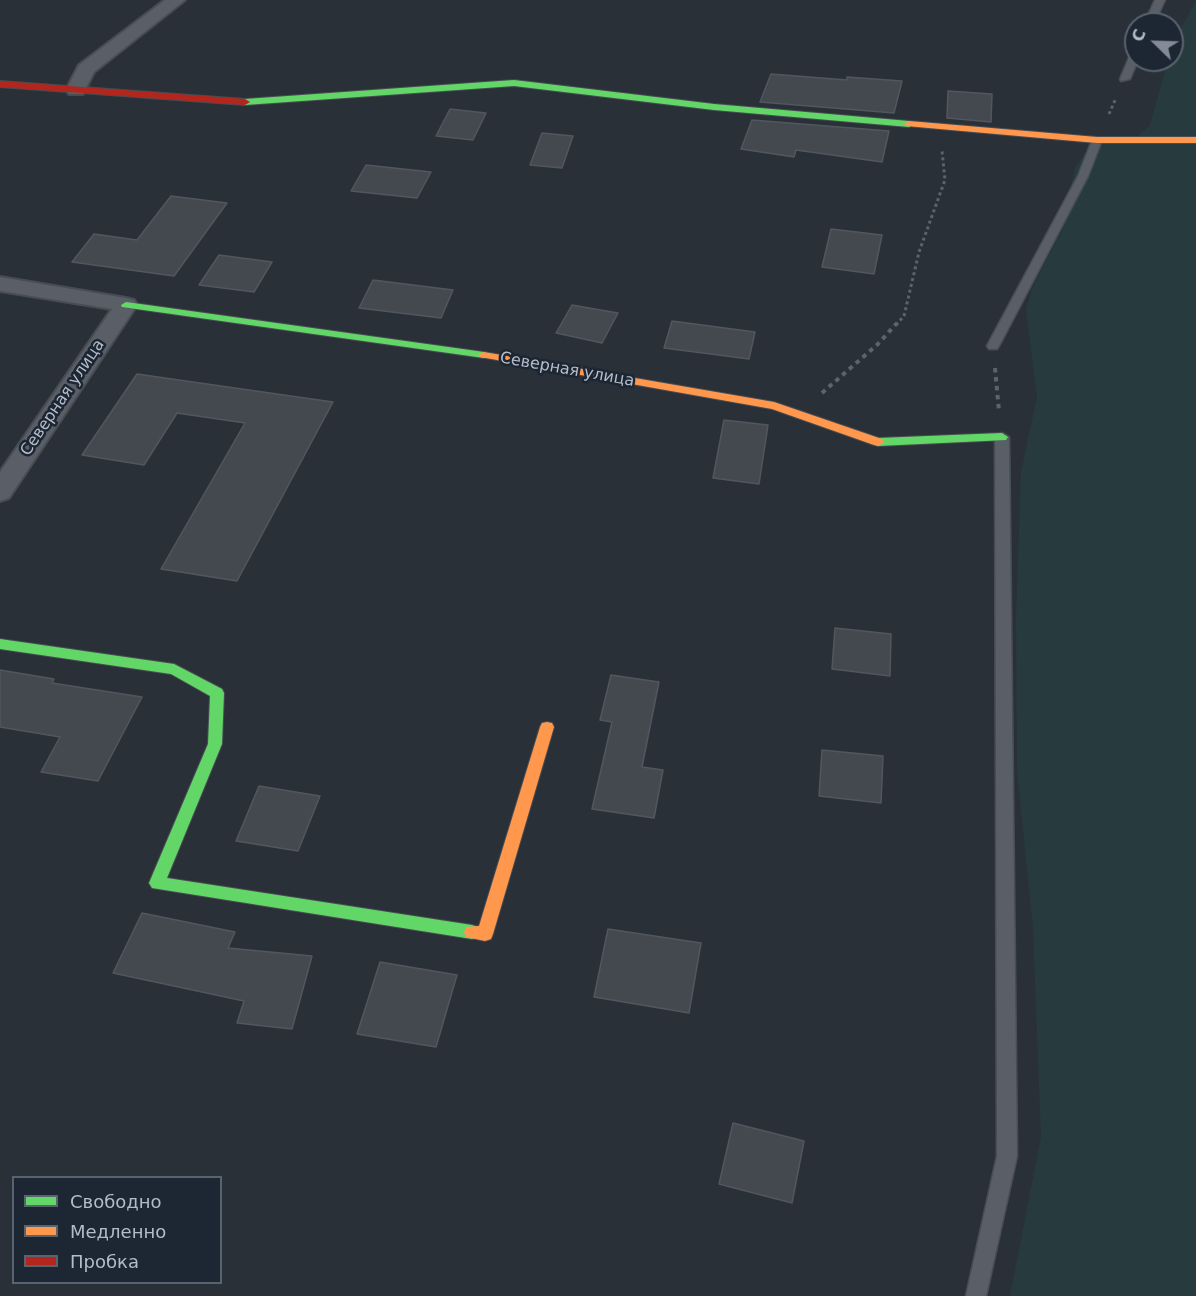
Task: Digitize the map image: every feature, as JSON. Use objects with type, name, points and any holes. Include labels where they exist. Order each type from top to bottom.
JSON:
[{"type":"street","points":[[76,90],[86,69],[176,0]]},
{"type":"street","points":[[0,84],[244,102],[514,83],[714,107],[1097,140],[1196,140]]},
{"type":"street","name":"Северная улица","points":[[0,284],[464,352],[774,406],[873,442],[1002,437]]},
{"type":"street","name":"Северная улица","points":[[0,492],[126,304]]},
{"type":"street","points":[[0,644],[174,669],[217,693],[215,744],[157,883],[485,934],[547,728]]},
{"type":"lane","points":[[1125,79],[1128,72]]},
{"type":"lane","points":[[993,346],[1083,177],[1097,140]]},
{"type":"lane","points":[[976,1296],[1007,1156],[1002,437]]},
{"type":"path","points":[[1097,140],[1125,79]]},
{"type":"path","points":[[798,415],[878,344],[904,316],[919,252],[945,180],[940,126]]},
{"type":"path","points":[[993,346],[1002,437]]},
{"type":"green space","points":[[1196,1],[1196,1296],[1010,1296],[1041,1137],[1033,928],[1017,770],[1016,618],[1021,472],[1037,397],[1026,311],[1032,288],[1062,231],[1075,168],[1085,153],[1103,144],[1131,142],[1150,125],[1165,72],[1184,72],[1184,22]]},
{"type":"building","points":[[771,74],[847,80],[847,77],[902,81],[894,113],[760,102]]},
{"type":"building","points":[[948,91],[992,94],[991,122],[947,118]]},
{"type":"building","points":[[450,109],[486,113],[473,140],[436,136]]},
{"type":"building","points":[[752,120],[889,131],[882,162],[796,150],[794,157],[741,149]]},
{"type":"building","points":[[542,133],[573,136],[562,168],[530,165]]},
{"type":"building","points":[[366,165],[431,172],[417,198],[351,191]]},
{"type":"building","points":[[171,196],[227,203],[174,276],[72,262],[94,234],[137,240]]},
{"type":"building","points":[[831,229],[882,235],[874,274],[822,267]]},
{"type":"building","points":[[219,255],[272,262],[254,292],[199,285]]},
{"type":"building","points":[[373,280],[453,290],[441,318],[359,308]]},
{"type":"building","points":[[572,305],[618,313],[602,343],[556,333]]},
{"type":"building","points":[[672,321],[755,332],[749,359],[664,348]]},
{"type":"building","points":[[137,374],[333,402],[237,581],[161,569],[245,423],[177,413],[144,465],[82,455]]},
{"type":"building","points":[[724,420],[768,425],[759,484],[713,478]]},
{"type":"building","points":[[835,628],[891,634],[890,676],[832,669]]},
{"type":"building","points":[[0,670],[54,679],[52,683],[142,697],[98,781],[41,772],[60,737],[0,727]]},
{"type":"building","points":[[611,675],[659,682],[642,767],[663,770],[654,818],[592,809],[612,722],[600,720]]},
{"type":"building","points":[[822,750],[883,756],[881,803],[819,796]]},
{"type":"building","points":[[259,786],[320,796],[298,851],[236,841]]},
{"type":"building","points":[[142,913],[235,932],[228,948],[312,956],[292,1029],[237,1023],[244,1001],[113,973]]},
{"type":"building","points":[[608,929],[701,943],[689,1013],[594,997]]},
{"type":"building","points":[[380,962],[457,975],[436,1047],[357,1034]]},
{"type":"building","points":[[733,1123],[804,1141],[792,1203],[719,1184]]},
{"type":"traffic: fast","points":[[245,102],[514,83],[714,107],[909,124]]},
{"type":"traffic: fast","points":[[126,305],[484,355]]},
{"type":"traffic: fast","points":[[878,442],[1002,437]]},
{"type":"traffic: fast","points":[[0,644],[174,669],[217,693],[215,744],[157,883],[472,932]]},
{"type":"traffic: slow","points":[[909,124],[1097,140],[1196,140]]},
{"type":"traffic: slow","points":[[484,355],[774,406],[878,442]]},
{"type":"traffic: slow","points":[[472,932],[485,934],[547,727]]},
{"type":"traffic: jam","points":[[0,84],[245,102]]}]
